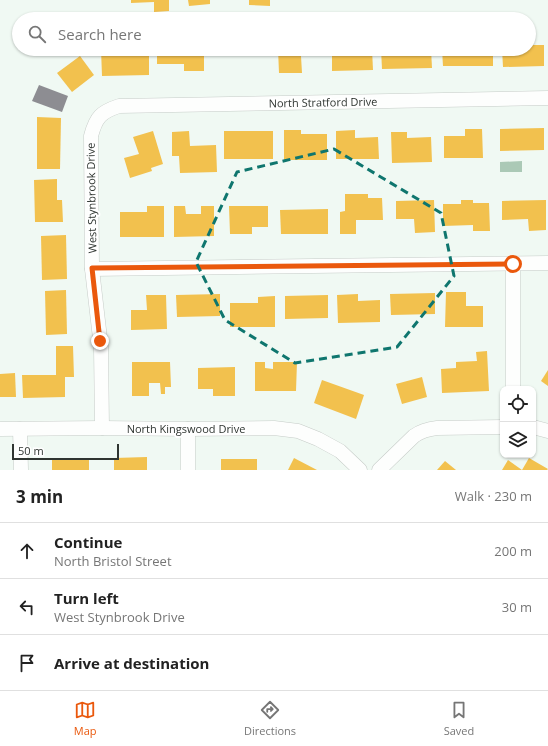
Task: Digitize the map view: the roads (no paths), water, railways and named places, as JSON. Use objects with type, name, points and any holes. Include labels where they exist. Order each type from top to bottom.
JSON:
[{"type":"street","name":"North Stratford Drive","points":[[101,115],[110,109],[119,106],[548,98]]},
{"type":"street","name":"West Stynbrook Drive","points":[[101,115],[94,124],[91,136],[92,268],[101,347],[102,428]]},
{"type":"street","points":[[92,268],[548,263]]},
{"type":"street","points":[[513,264],[513,386]]},
{"type":"street","points":[[379,470],[420,432],[437,428],[500,427]]},
{"type":"street","points":[[20,428],[21,470]]},
{"type":"street","name":"North Kingswood Drive","points":[[0,429],[274,428],[298,431],[318,439],[340,451],[360,470]]},
{"type":"street","points":[[536,428],[548,431]]},
{"type":"street","points":[[188,429],[188,470]]}]
